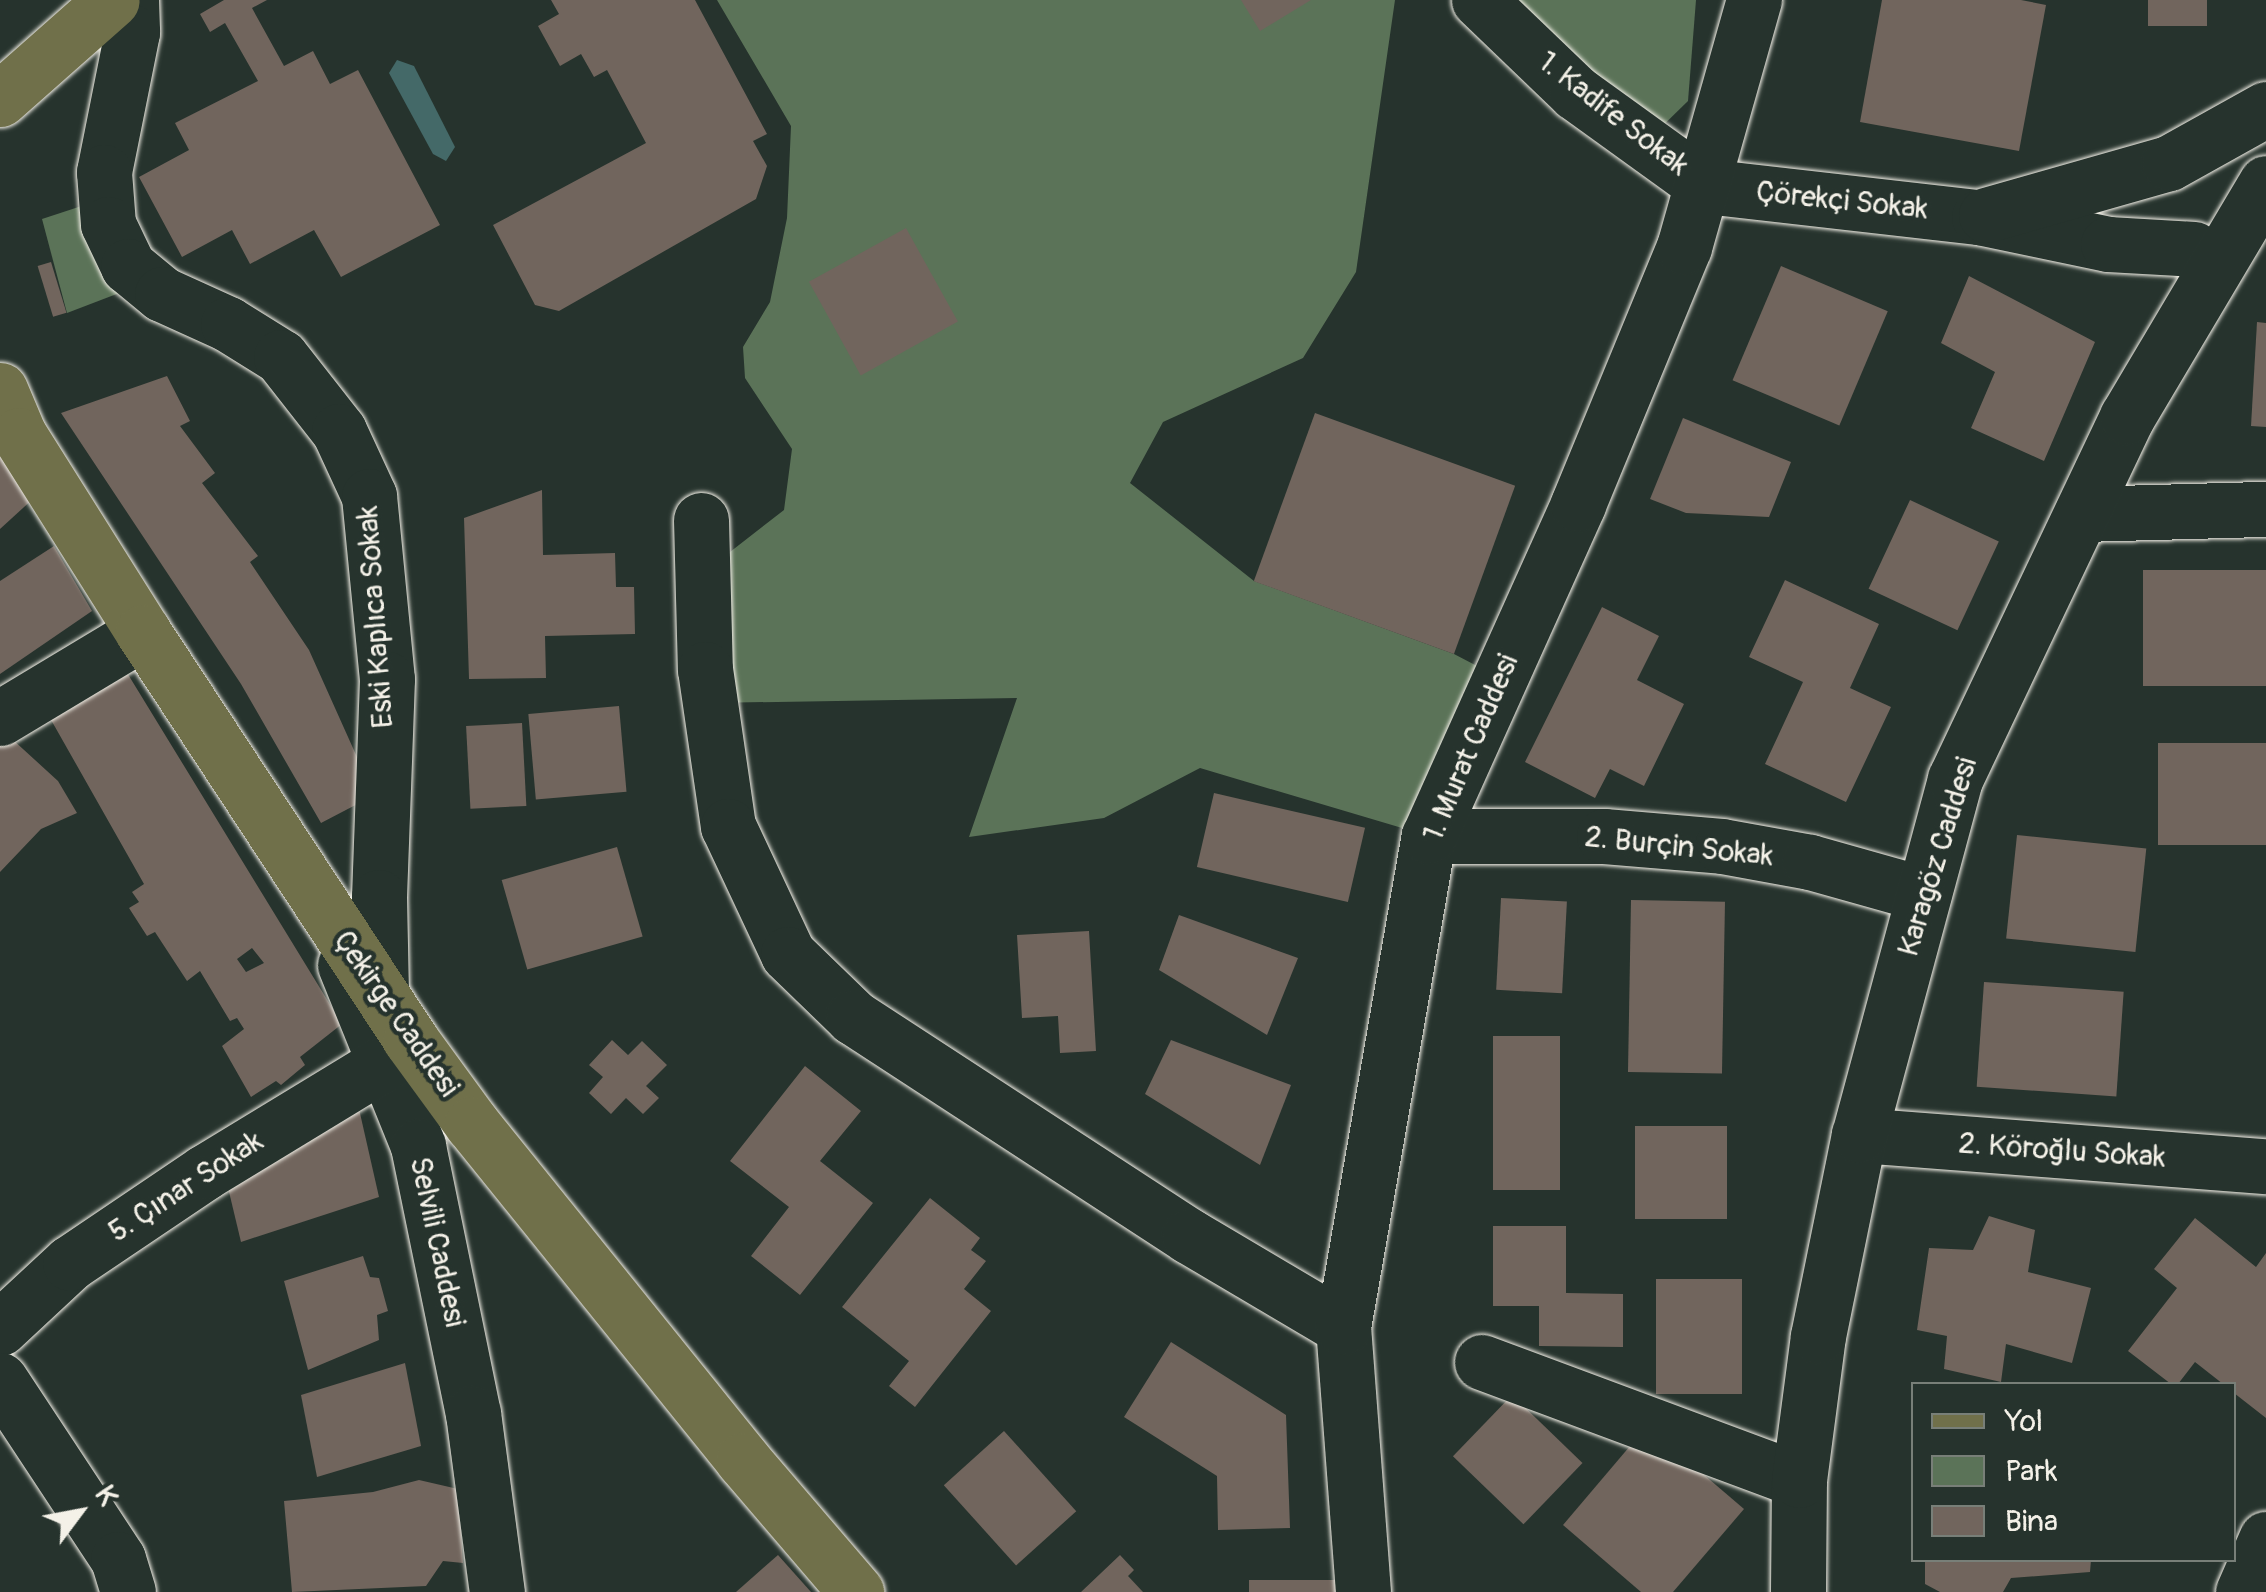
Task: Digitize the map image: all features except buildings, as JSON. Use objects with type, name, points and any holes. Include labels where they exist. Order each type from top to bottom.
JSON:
[{"type":"main road","points":[[0,57],[102,0]]},
{"type":"main road","points":[[0,99],[112,0]]},
{"type":"main road","name":"Çekirge Caddesi","points":[[0,390],[20,435],[143,632],[381,995],[484,1139],[856,1592]]},
{"type":"street","name":"Eski Kaplıca Sokak","points":[[131,0],[132,32],[104,172],[108,224],[128,266],[162,294],[228,324],[281,358],[339,431],[369,496],[387,679],[379,897],[381,995]]},
{"type":"street","name":"1. Kadife Sokak","points":[[1479,0],[1576,93],[1704,186]]},
{"type":"street","name":"1. Murat Caddesi","points":[[1363,1592],[1343,1327],[1429,836],[1578,504],[1677,266],[1704,186],[1754,0]]},
{"type":"street","points":[[1979,217],[2177,159],[2215,154],[2240,173],[2246,188],[2235,221],[2178,245],[2156,222],[2152,190],[2177,159],[2266,110]]},
{"type":"street","name":"Çörekçi Sokak","points":[[1704,186],[1979,217],[2108,244]]},
{"type":"street","points":[[2108,244],[2235,221]]},
{"type":"street","name":"Karagöz Caddesi","points":[[1798,1592],[1799,1480],[1818,1336],[1858,1135],[1955,779],[2126,417],[2173,339],[2235,221]]},
{"type":"street","points":[[2108,244],[2154,264],[2166,275],[2174,293],[2173,339]]},
{"type":"street","points":[[2082,514],[2266,509]]},
{"type":"street","points":[[701,520],[705,668],[728,826],[788,954],[853,1017],[1189,1236],[1343,1327]]},
{"type":"street","points":[[0,718],[143,632]]},
{"type":"street","name":"2. Burçin Sokak","points":[[1429,836],[1604,836],[1722,846],[1810,862],[1924,894]]},
{"type":"street","name":"Selvili Caddesi","points":[[322,907],[418,1146],[473,1413],[497,1592]]},
{"type":"street","name":"5. Çınar Sokak","points":[[0,1328],[70,1264],[205,1172],[384,1063]]},
{"type":"street","name":"2. Köroğlu Sokak","points":[[1858,1135],[2266,1166]]},
{"type":"street","points":[[1482,1362],[1799,1480]]},
{"type":"street","points":[[0,1380],[118,1559],[128,1592]]},
{"type":"street","points":[[2242,1592],[2266,1539]]},
{"type":"green space","points":[[717,0],[1395,0],[1356,272],[1303,358],[1163,422],[1130,483],[1254,581],[1454,654],[1500,678],[1429,836],[1200,768],[1104,818],[969,837],[1017,698],[710,703],[703,573],[784,510],[792,449],[745,378],[743,347],[770,302],[787,218],[791,126]]},
{"type":"green space","points":[[1479,0],[1696,0],[1688,101],[1645,143]]},
{"type":"green space","points":[[106,198],[148,282],[67,313],[42,219]]},
{"type":"water","points":[[397,60],[414,66],[455,147],[446,161],[433,154],[389,73]]}]
